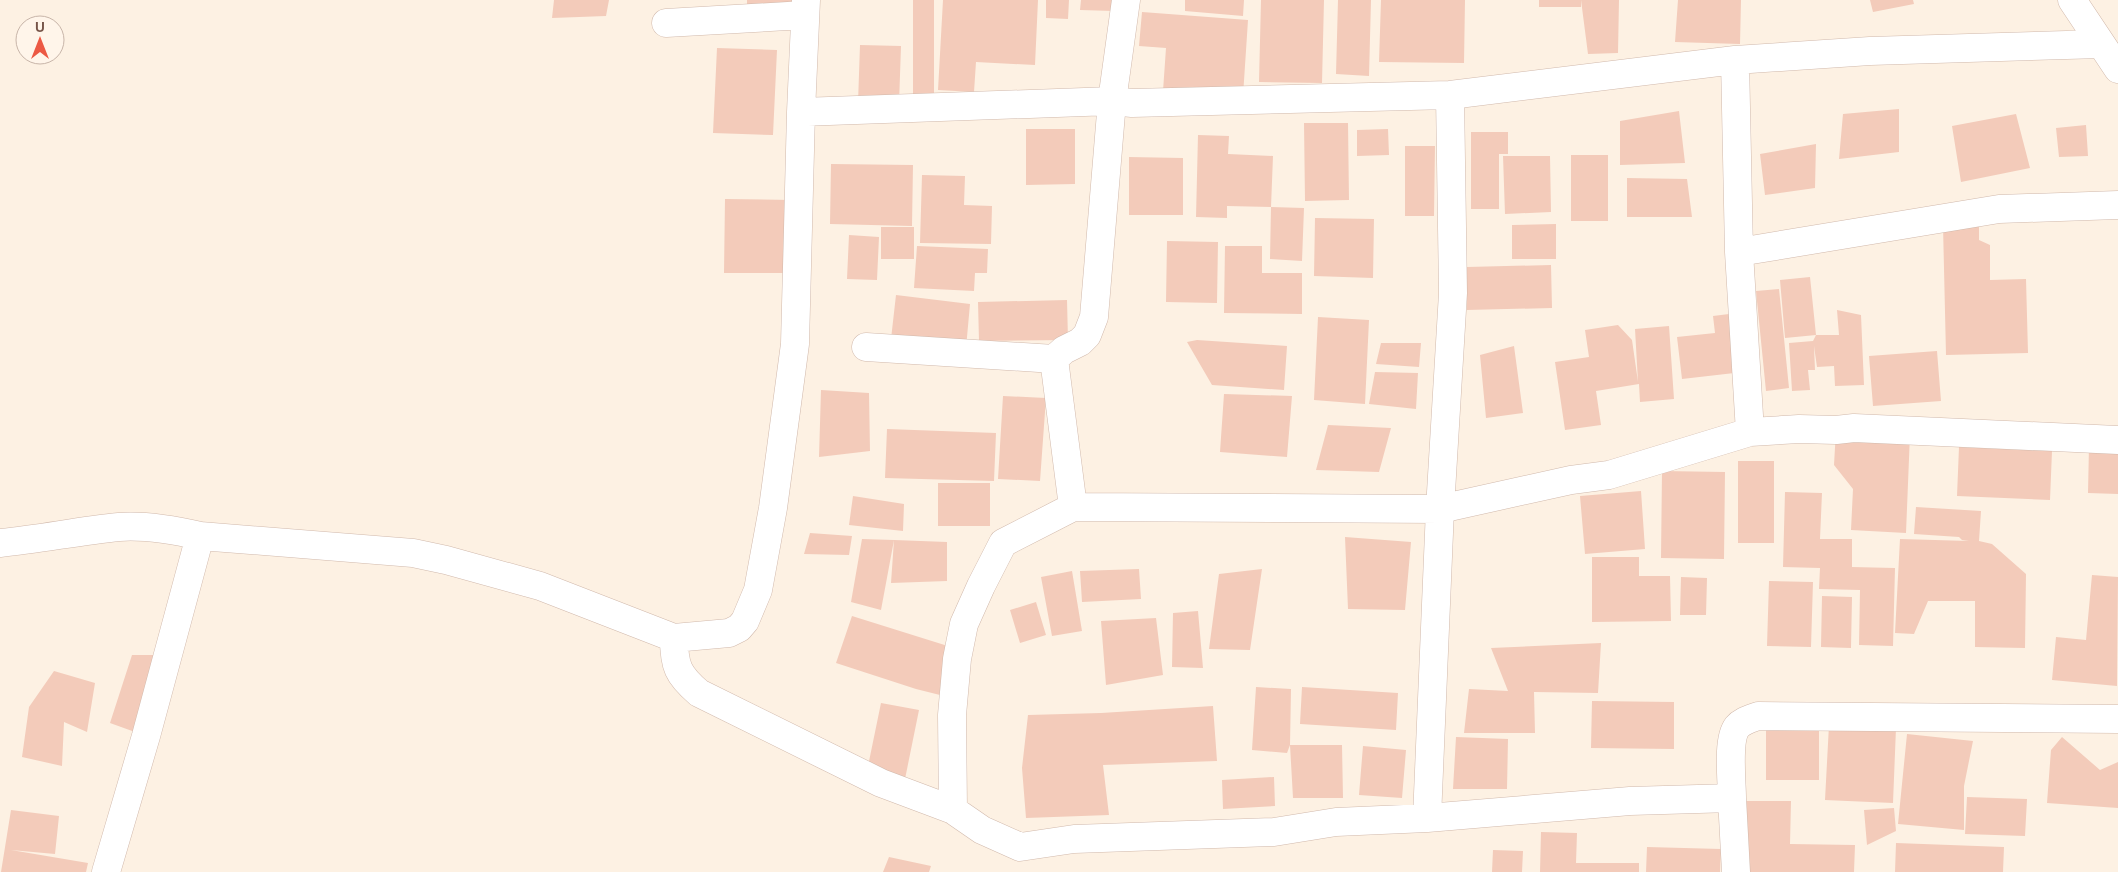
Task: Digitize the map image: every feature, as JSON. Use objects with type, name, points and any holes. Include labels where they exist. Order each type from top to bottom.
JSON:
[{"type":"street","points":[[866,348],[1054,359],[1064,350],[1080,342],[1087,335],[1094,317],[1112,101],[1126,0]]},
{"type":"street","points":[[2072,0],[2118,69]]},
{"type":"street","points":[[0,543],[121,527],[166,529],[200,536],[413,553],[446,560],[540,586],[674,638],[712,636],[729,633],[739,628],[751,610],[758,590],[773,508],[795,344],[805,8],[666,23]]},
{"type":"street","points":[[801,112],[1112,101],[1132,103],[1450,96],[1735,60],[1870,52],[2102,44]]},
{"type":"street","points":[[1735,60],[1739,252],[1750,432]]},
{"type":"street","points":[[1427,818],[1440,509],[1454,293],[1450,96]]},
{"type":"street","points":[[1739,252],[1999,209],[2118,205]]},
{"type":"street","points":[[1054,359],[1073,507]]},
{"type":"street","points":[[953,810],[952,715],[956,658],[964,624],[981,586],[1004,543],[1073,507],[1440,509],[1571,480],[1609,475],[1750,432],[1854,428],[2118,440]]},
{"type":"street","points":[[106,872],[146,736],[200,536]]},
{"type":"street","points":[[674,638],[675,661],[678,671],[685,681],[699,694],[881,783],[953,810],[982,830],[1020,847],[1074,839],[1274,832],[1336,822],[1427,818],[1630,801],[1732,798]]},
{"type":"street","points":[[1736,872],[1732,798],[1732,745],[1736,729],[1742,722],[1758,716],[2118,719]]},
{"type":"building","points":[[554,0],[609,0],[606,16],[552,18]]},
{"type":"building","points":[[747,0],[802,0],[801,13],[747,10]]},
{"type":"building","points":[[913,0],[934,0],[934,99],[913,99]]},
{"type":"building","points":[[943,0],[1038,0],[1035,65],[976,62],[974,92],[938,90]]},
{"type":"building","points":[[1046,0],[1069,0],[1068,19],[1046,18]]},
{"type":"building","points":[[1081,0],[1114,0],[1114,11],[1080,10]]},
{"type":"building","points":[[1185,0],[1244,0],[1243,16],[1185,11]]},
{"type":"building","points":[[1261,0],[1324,0],[1322,83],[1259,82]]},
{"type":"building","points":[[1338,0],[1371,0],[1369,76],[1336,74]]},
{"type":"building","points":[[1381,0],[1465,0],[1464,63],[1379,62]]},
{"type":"building","points":[[1539,0],[1581,0],[1581,7],[1539,7]]},
{"type":"building","points":[[1581,0],[1619,0],[1618,53],[1588,54]]},
{"type":"building","points":[[1678,0],[1741,0],[1740,44],[1675,42]]},
{"type":"building","points":[[1870,0],[1913,0],[1914,4],[1873,12]]},
{"type":"building","points":[[1142,12],[1248,20],[1243,96],[1163,91],[1166,48],[1139,46]]},
{"type":"building","points":[[860,45],[901,46],[899,104],[858,103]]},
{"type":"building","points":[[717,48],[777,50],[773,135],[713,133]]},
{"type":"building","points":[[1899,109],[1899,152],[1839,159],[1843,114]]},
{"type":"building","points":[[1679,111],[1685,163],[1620,165],[1620,121]]},
{"type":"building","points":[[2016,114],[2030,168],[1961,182],[1952,126]]},
{"type":"building","points":[[1304,123],[1348,123],[1349,200],[1305,201]]},
{"type":"building","points":[[2086,125],[2088,156],[2059,157],[2056,128]]},
{"type":"building","points":[[1026,129],[1075,129],[1075,184],[1026,185]]},
{"type":"building","points":[[1388,129],[1389,155],[1357,156],[1357,130]]},
{"type":"building","points":[[1471,132],[1508,132],[1508,154],[1499,154],[1499,209],[1471,209]]},
{"type":"building","points":[[1198,135],[1229,136],[1228,154],[1273,156],[1271,207],[1227,206],[1227,218],[1196,217]]},
{"type":"building","points":[[1816,144],[1815,188],[1765,195],[1760,154]]},
{"type":"building","points":[[1405,146],[1435,146],[1434,216],[1405,216]]},
{"type":"building","points":[[1571,155],[1608,155],[1608,221],[1571,221]]},
{"type":"building","points":[[1503,156],[1550,156],[1551,212],[1505,214]]},
{"type":"building","points":[[1129,157],[1183,158],[1183,215],[1129,215]]},
{"type":"building","points":[[831,164],[913,165],[912,226],[830,224]]},
{"type":"building","points":[[922,175],[965,176],[964,205],[992,206],[991,244],[920,243]]},
{"type":"building","points":[[1627,178],[1687,179],[1692,217],[1627,217]]},
{"type":"building","points":[[725,199],[792,200],[791,273],[724,273]]},
{"type":"building","points":[[1271,207],[1304,208],[1302,261],[1270,259]]},
{"type":"building","points":[[1315,218],[1374,219],[1373,278],[1314,276]]},
{"type":"building","points":[[1556,224],[1556,259],[1512,259],[1512,225]]},
{"type":"building","points":[[1979,224],[1979,240],[1990,245],[1990,280],[2026,279],[2028,353],[1946,355],[1943,225]]},
{"type":"building","points":[[881,227],[914,227],[914,259],[881,259]]},
{"type":"building","points":[[849,235],[879,237],[877,280],[847,279]]},
{"type":"building","points":[[1167,241],[1218,242],[1217,303],[1166,302]]},
{"type":"building","points":[[917,246],[988,249],[987,273],[975,273],[974,291],[914,288]]},
{"type":"building","points":[[1225,246],[1262,246],[1262,273],[1302,273],[1302,314],[1224,313]]},
{"type":"building","points":[[1551,265],[1552,308],[1467,310],[1467,267]]},
{"type":"building","points":[[1810,277],[1816,335],[1785,338],[1780,280]]},
{"type":"building","points":[[1779,289],[1789,388],[1766,391],[1756,291]]},
{"type":"building","points":[[896,295],[970,304],[966,348],[891,339]]},
{"type":"building","points":[[1067,300],[1068,340],[979,341],[978,302]]},
{"type":"building","points":[[1837,310],[1861,315],[1864,385],[1835,386],[1834,366],[1817,367],[1814,346],[1815,370],[1808,370],[1810,390],[1792,391],[1789,343],[1813,341],[1816,335],[1839,335]]},
{"type":"building","points":[[1737,313],[1743,372],[1682,379],[1677,337],[1715,333],[1713,316]]},
{"type":"building","points":[[1318,317],[1369,320],[1365,404],[1314,400]]},
{"type":"building","points":[[1618,325],[1632,340],[1638,382],[1635,329],[1669,326],[1674,399],[1640,402],[1639,384],[1596,391],[1601,425],[1565,430],[1555,362],[1589,357],[1585,330]]},
{"type":"building","points":[[1197,340],[1287,346],[1284,390],[1212,385],[1187,342]]},
{"type":"building","points":[[1381,343],[1421,343],[1419,367],[1376,364]]},
{"type":"building","points":[[1514,346],[1523,413],[1486,418],[1480,355]]},
{"type":"building","points":[[1937,351],[1941,401],[1873,406],[1869,356]]},
{"type":"building","points":[[1375,372],[1418,373],[1416,409],[1369,404]]},
{"type":"building","points":[[821,390],[869,393],[870,451],[819,457]]},
{"type":"building","points":[[1224,394],[1292,396],[1287,457],[1220,452]]},
{"type":"building","points":[[1003,396],[1046,398],[1040,481],[998,479]]},
{"type":"building","points":[[1328,425],[1391,428],[1379,472],[1316,470]]},
{"type":"building","points":[[887,429],[996,433],[994,481],[885,478]]},
{"type":"building","points":[[1836,430],[1910,434],[1906,533],[1851,530],[1853,489],[1834,465]]},
{"type":"building","points":[[2089,446],[2118,446],[2118,494],[2088,493]]},
{"type":"building","points":[[1959,447],[2052,451],[2050,500],[1957,496]]},
{"type":"building","points":[[1738,461],[1774,461],[1774,543],[1738,543]]},
{"type":"building","points":[[1662,471],[1725,472],[1724,559],[1661,558]]},
{"type":"building","points":[[938,483],[990,483],[990,526],[938,526]]},
{"type":"building","points":[[1641,491],[1645,549],[1585,554],[1580,496]]},
{"type":"building","points":[[1785,492],[1822,493],[1820,539],[1852,539],[1852,567],[1895,568],[1893,646],[1859,645],[1860,590],[1819,589],[1820,568],[1783,567]]},
{"type":"building","points":[[853,496],[904,504],[903,531],[849,525]]},
{"type":"building","points":[[1916,507],[1981,511],[1979,541],[1992,544],[2026,574],[2025,648],[1975,647],[1975,601],[1928,601],[1914,634],[1895,633],[1900,539],[1969,541],[1962,540],[1959,537],[1914,534]]},
{"type":"building","points":[[810,533],[852,536],[849,555],[804,554]]},
{"type":"building","points":[[1345,537],[1411,542],[1405,610],[1348,609]]},
{"type":"building","points":[[862,539],[894,540],[881,610],[851,602]]},
{"type":"building","points":[[894,540],[947,542],[947,581],[891,583]]},
{"type":"building","points":[[1592,557],[1639,557],[1639,576],[1670,576],[1671,621],[1592,622]]},
{"type":"building","points":[[1139,569],[1141,599],[1082,602],[1080,571]]},
{"type":"building","points":[[1262,569],[1250,650],[1209,649],[1219,574]]},
{"type":"building","points":[[1072,571],[1082,631],[1052,636],[1041,577]]},
{"type":"building","points":[[2092,575],[2118,577],[2117,686],[2052,680],[2056,637],[2086,640]]},
{"type":"building","points":[[1681,577],[1707,578],[1706,615],[1680,615]]},
{"type":"building","points":[[1769,581],[1813,582],[1811,647],[1767,646]]},
{"type":"building","points":[[1822,596],[1852,597],[1851,648],[1821,647]]},
{"type":"building","points":[[1036,602],[1046,635],[1020,643],[1010,610]]},
{"type":"building","points":[[1198,611],[1203,668],[1172,667],[1173,613]]},
{"type":"building","points":[[852,616],[951,647],[940,695],[836,663]]},
{"type":"building","points":[[1156,618],[1163,675],[1106,685],[1101,621]]},
{"type":"building","points":[[1601,643],[1598,693],[1534,692],[1535,733],[1464,733],[1469,689],[1508,691],[1491,648]]},
{"type":"building","points":[[132,655],[154,655],[146,736],[110,723]]},
{"type":"building","points":[[54,671],[95,683],[87,732],[64,722],[62,766],[22,757],[29,707]]},
{"type":"building","points":[[1256,687],[1291,689],[1290,745],[1287,753],[1252,750]]},
{"type":"building","points":[[1302,687],[1398,693],[1396,730],[1300,724]]},
{"type":"building","points":[[1592,701],[1674,702],[1674,749],[1591,748]]},
{"type":"building","points":[[881,703],[919,710],[905,779],[867,771]]},
{"type":"building","points":[[1213,706],[1217,761],[1103,765],[1109,815],[1026,818],[1022,768],[1028,715],[1101,713]]},
{"type":"building","points":[[1766,718],[1819,718],[1819,780],[1766,780]]},
{"type":"building","points":[[1829,725],[1896,728],[1893,803],[1825,800]]},
{"type":"building","points":[[1907,734],[1973,741],[1964,786],[1964,830],[1898,824]]},
{"type":"building","points":[[1456,737],[1508,739],[1507,789],[1453,789]]},
{"type":"building","points":[[2062,737],[2100,770],[2118,762],[2118,808],[2047,803],[2051,750]]},
{"type":"building","points":[[1290,745],[1342,745],[1343,798],[1293,798]]},
{"type":"building","points":[[1363,746],[1406,750],[1402,798],[1359,795]]},
{"type":"building","points":[[1274,777],[1275,806],[1223,809],[1222,780]]},
{"type":"building","points":[[1967,797],[2027,799],[2025,836],[1965,834]]},
{"type":"building","points":[[1746,801],[1791,801],[1790,844],[1855,845],[1854,872],[1745,872]]},
{"type":"building","points":[[1894,808],[1896,831],[1867,845],[1864,810]]},
{"type":"building","points":[[11,810],[59,816],[55,854],[11,850],[88,863],[86,872],[1,872]]},
{"type":"building","points":[[1541,832],[1577,833],[1576,863],[1639,863],[1639,872],[1540,872]]},
{"type":"building","points":[[1896,843],[2004,847],[2003,872],[1895,872]]},
{"type":"building","points":[[1647,847],[1721,849],[1720,872],[1646,872]]},
{"type":"building","points":[[1493,850],[1523,851],[1522,872],[1492,872]]},
{"type":"building","points":[[889,857],[931,866],[929,872],[883,872]]}]
